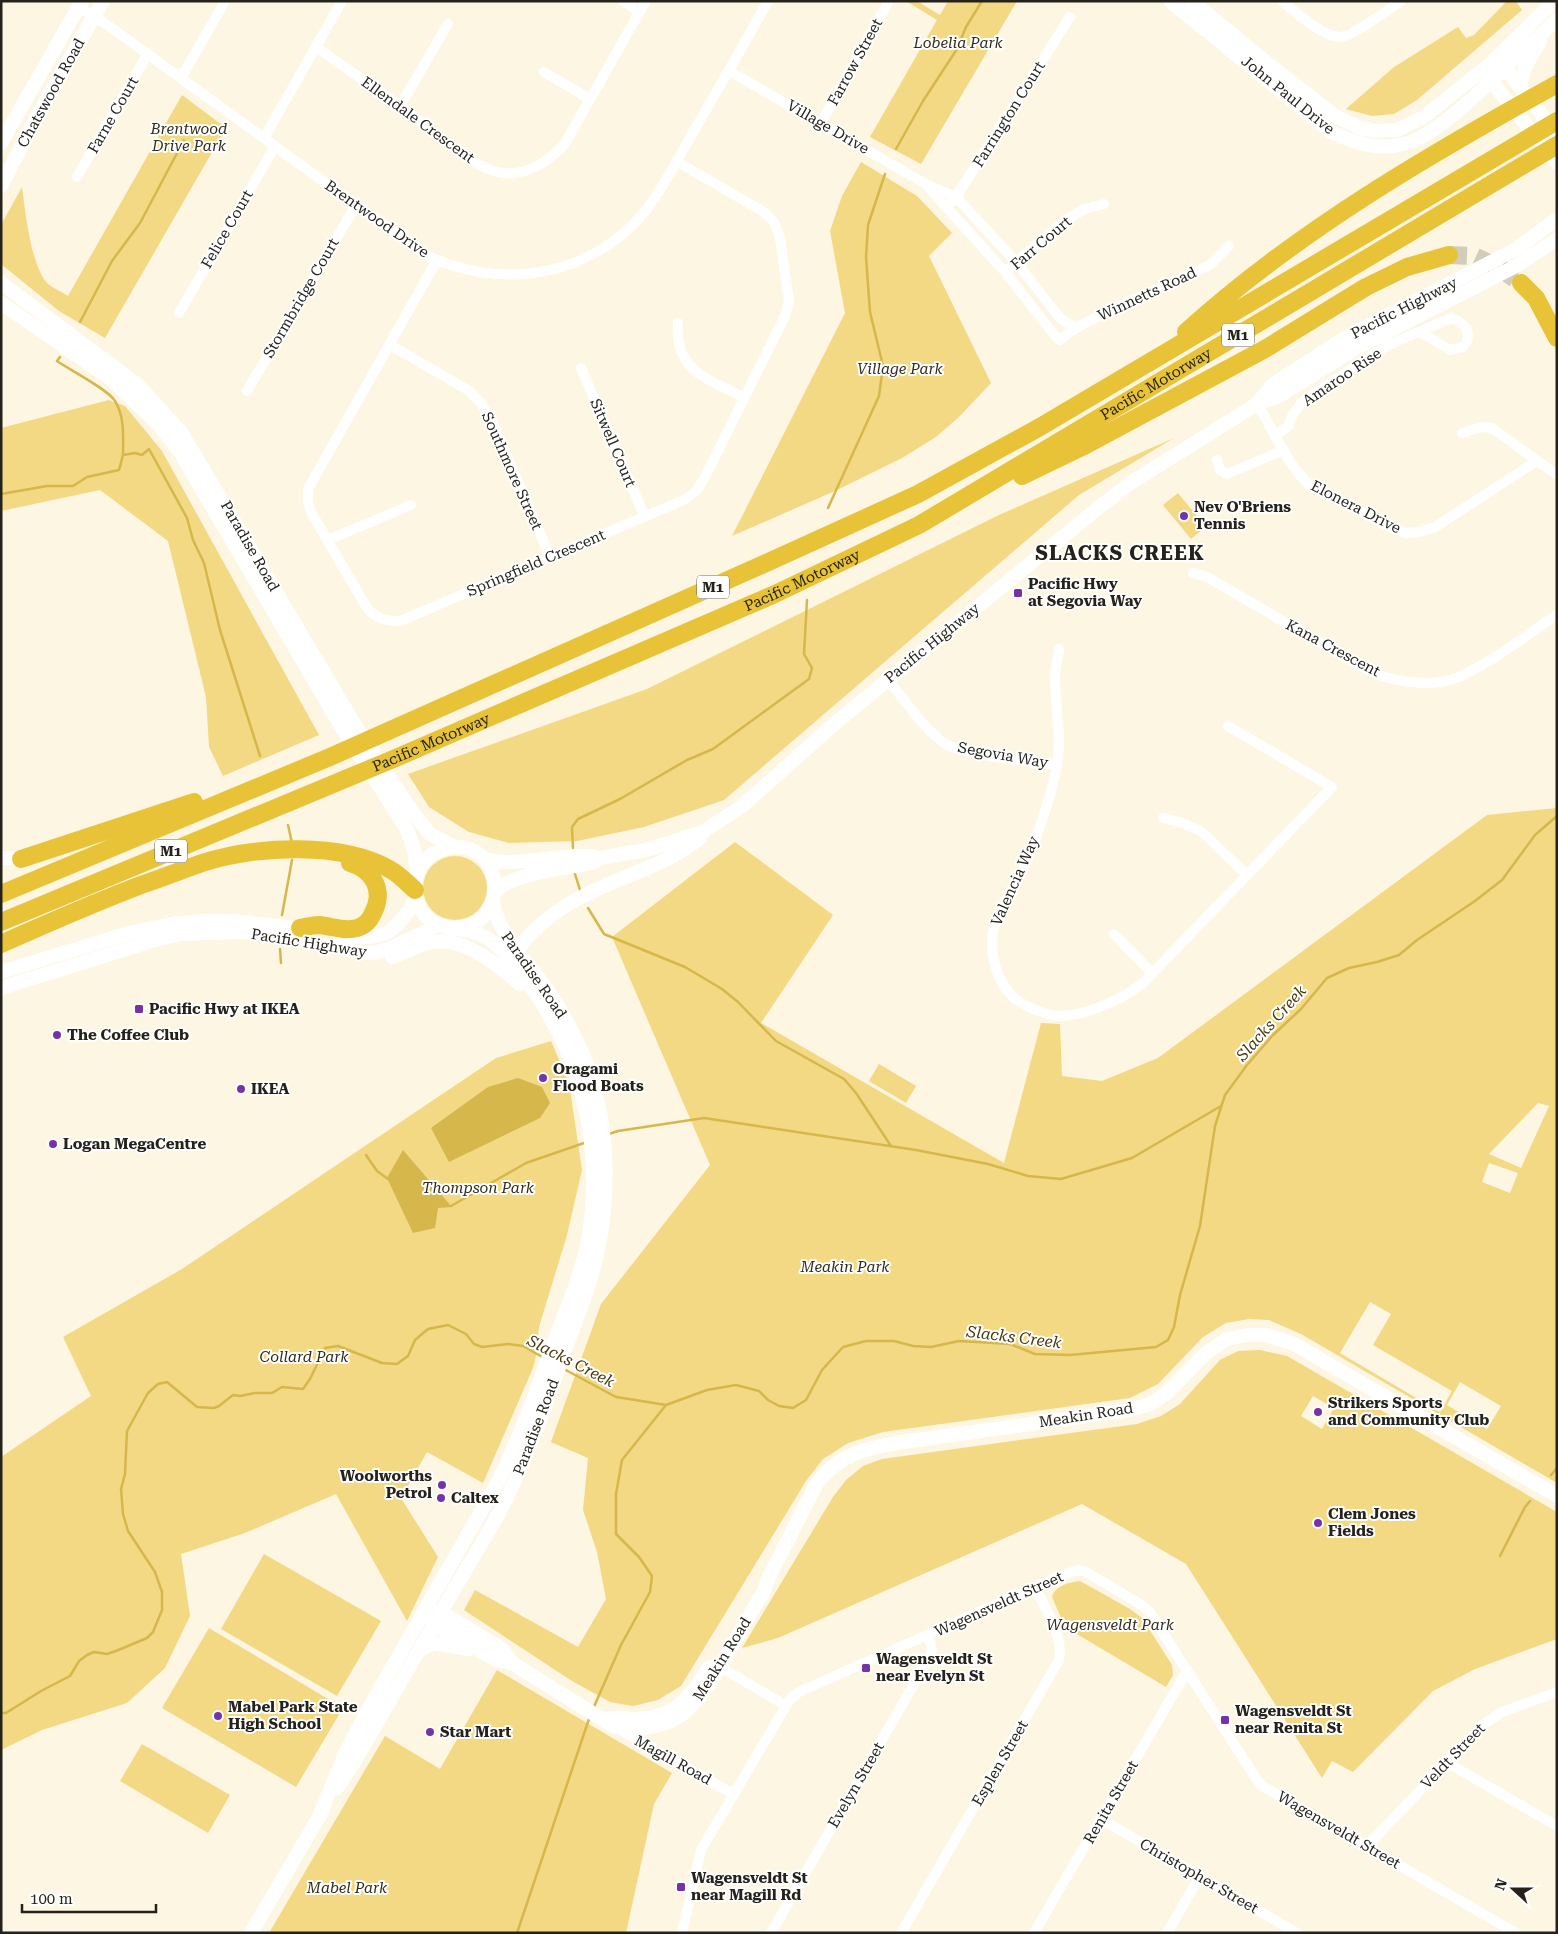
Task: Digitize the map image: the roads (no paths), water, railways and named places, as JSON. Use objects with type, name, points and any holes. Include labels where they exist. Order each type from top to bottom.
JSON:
[{"type":"highway","points":[[1158,357],[1227,295],[1317,228],[1495,118],[1557,84]]},
{"type":"highway","name":"Pacific Motorway","points":[[1,894],[381,735],[918,494],[1040,426],[1557,121]]},
{"type":"highway","name":"Pacific Motorway","points":[[1,922],[391,760],[775,594],[919,525],[1557,145]]},
{"type":"highway","points":[[919,525],[1082,447],[1167,402],[1265,349],[1366,287],[1407,266],[1449,255]]},
{"type":"highway","points":[[1521,283],[1536,298],[1557,338]]},
{"type":"highway","points":[[21,859],[330,757]]},
{"type":"highway","points":[[1,944],[84,906],[203,863],[246,853],[298,849],[341,853],[391,870],[416,888]]},
{"type":"highway","points":[[300,928],[318,925],[346,930],[357,928],[366,923],[376,908],[379,892],[373,878],[366,870],[325,852]]},
{"type":"main road","name":"Chatswood Road","points":[[1,186],[34,122],[103,1]]},
{"type":"main road","name":"John Paul Drive","points":[[1170,1],[1331,132],[1354,142],[1378,147],[1406,144],[1431,132],[1491,81]]},
{"type":"main road","name":"John Paul Drive","points":[[1192,1],[1320,105],[1335,116],[1360,128],[1376,131],[1397,130],[1411,124],[1424,117],[1490,64]]},
{"type":"main road","points":[[1549,3],[1490,64],[1491,81],[1557,163]]},
{"type":"main road","name":"Chatswood Road","points":[[1,143],[80,4]]},
{"type":"main road","points":[[1491,81],[1557,19]]},
{"type":"main road","points":[[1521,87],[1525,67],[1547,29]]},
{"type":"main road","points":[[1490,64],[1505,68],[1557,134]]},
{"type":"main road","name":"Pacific Highway","points":[[1257,404],[1272,385],[1343,339],[1516,249],[1557,219]]},
{"type":"main road","name":"Pacific Highway","points":[[494,896],[507,882],[592,863],[600,858],[646,850],[704,830],[740,806],[833,725],[1132,482],[1257,404],[1279,396],[1356,348],[1516,266],[1557,239]]},
{"type":"main road","name":"Paradise Road","points":[[1,283],[137,384],[181,432],[355,725],[393,783],[430,834],[455,847]]},
{"type":"main road","name":"Paradise Road","points":[[1,303],[111,379],[159,425],[180,452],[342,728],[406,828],[413,843],[417,862],[416,888]]},
{"type":"main road","points":[[517,950],[542,921],[562,907],[592,891],[674,855],[700,839],[704,830]]},
{"type":"main road","points":[[455,847],[466,848],[476,852],[491,869],[495,880],[494,896],[484,915],[470,925],[453,928],[439,925],[424,914],[416,888],[424,861],[438,850],[455,847]]},
{"type":"main road","name":"Pacific Highway","points":[[484,859],[508,862],[592,855],[600,858]]},
{"type":"main road","points":[[1,858],[21,859]]},
{"type":"main road","name":"Pacific Highway","points":[[1,972],[129,933],[162,925],[207,920],[269,924],[362,938],[380,936],[395,928],[402,920],[416,888]]},
{"type":"main road","name":"Paradise Road","points":[[252,1933],[318,1817],[352,1766],[506,1499],[534,1437],[548,1378],[556,1355],[596,1261],[603,1226],[606,1191],[599,1160],[589,1073],[571,1029],[547,990],[498,922],[494,896]]},
{"type":"main road","name":"Pacific Highway","points":[[1,988],[152,941],[182,934],[230,932],[274,934],[373,953],[388,949],[439,925]]},
{"type":"main road","name":"Paradise Road","points":[[453,928],[474,932],[491,941],[510,960],[538,999],[564,1044],[591,1103]]},
{"type":"main road","points":[[322,944],[342,955],[372,961],[394,956],[431,943],[445,941],[456,943],[490,961],[538,999]]},
{"type":"main road","name":"Meakin Road","points":[[438,1618],[482,1652],[496,1660],[512,1663],[608,1722],[641,1729],[662,1724],[676,1718],[698,1701],[716,1665],[762,1593],[817,1483],[828,1470],[843,1458],[864,1450],[897,1443],[1129,1410],[1143,1406],[1167,1393],[1206,1353],[1227,1339],[1247,1335],[1267,1335],[1294,1344],[1557,1496]]},
{"type":"main road","name":"Paradise Road","points":[[318,1817],[345,1754],[499,1480],[548,1378]]},
{"type":"main road","name":"Meakin Road","points":[[426,1611],[503,1650],[512,1663]]},
{"type":"main road","points":[[419,1650],[435,1643],[482,1652]]},
{"type":"street","points":[[181,78],[225,1]]},
{"type":"street","points":[[264,138],[342,1]]},
{"type":"street","points":[[623,1],[640,12]]},
{"type":"street","name":"Ellendale Crescent","points":[[316,47],[400,106],[469,158],[485,167],[502,173],[528,170],[550,159],[564,145],[646,1]]},
{"type":"street","name":"Brentwood Drive","points":[[80,4],[412,246],[437,260],[480,273],[520,275],[544,272],[599,252],[643,214],[655,197],[729,71],[768,1]]},
{"type":"street","name":"Farrow Street","points":[[821,122],[889,1]]},
{"type":"street","points":[[1282,1],[1313,25],[1329,34],[1340,37],[1350,34],[1401,1]]},
{"type":"street","name":"Farrington Court","points":[[945,207],[956,198],[1070,17]]},
{"type":"street","points":[[400,106],[448,24]]},
{"type":"street","name":"Farne Court","points":[[77,177],[148,54]]},
{"type":"street","name":"Village Drive","points":[[729,71],[821,122],[926,184],[956,198],[1017,263],[1060,318],[1076,328]]},
{"type":"street","points":[[544,72],[590,99]]},
{"type":"street","name":"Felice Court","points":[[179,313],[275,146]]},
{"type":"street","name":"Springfield Crescent","points":[[437,260],[308,489],[308,503],[311,512],[367,608],[376,617],[386,621],[400,621],[686,499],[697,490],[785,316],[789,302],[780,238],[774,222],[764,212],[676,161]]},
{"type":"street","name":"Village Drive","points":[[926,184],[1005,272],[1056,337],[1062,339]]},
{"type":"street","name":"Farr Court","points":[[1005,272],[1065,220],[1085,209],[1104,204]]},
{"type":"street","name":"Stormbridge Court","points":[[247,391],[356,205]]},
{"type":"street","name":"Winnetts Road","points":[[1062,339],[1076,328],[1108,311],[1210,265],[1230,246]]},
{"type":"street","points":[[678,322],[677,337],[687,364],[695,372],[743,397]]},
{"type":"street","name":"Amaroo Rise","points":[[1275,435],[1288,427],[1293,414],[1303,401],[1388,346],[1420,332]]},
{"type":"street","name":"Southmore Street","points":[[390,345],[468,390],[481,403],[492,421],[550,557]]},
{"type":"street","name":"Sitwell Court","points":[[582,368],[645,517]]},
{"type":"street","name":"Elonera Drive","points":[[1257,404],[1296,470],[1312,487],[1392,528],[1406,533],[1434,528],[1537,461]]},
{"type":"street","points":[[1462,433],[1481,427],[1492,428],[1557,475]]},
{"type":"street","points":[[1216,460],[1220,470],[1227,474],[1284,450]]},
{"type":"street","points":[[328,540],[411,505]]},
{"type":"street","name":"Kana Crescent","points":[[1193,573],[1207,577],[1354,663],[1378,675],[1407,681],[1431,682],[1457,677],[1481,665],[1557,615]]},
{"type":"street","name":"Valencia Way","points":[[1059,649],[1055,674],[1060,740],[1052,788],[1030,852],[995,925],[992,939],[993,955],[998,973],[1006,988],[1017,1000],[1046,1015],[1070,1016],[1084,1012],[1119,998],[1133,990],[1152,973],[1332,787],[1228,726]]},
{"type":"street","name":"Segovia Way","points":[[888,680],[932,733],[945,744],[960,750],[1057,765]]},
{"type":"street","points":[[1163,818],[1183,823],[1202,832],[1246,875]]},
{"type":"street","points":[[1114,934],[1152,973]]},
{"type":"street","name":"Wagensveldt Street","points":[[682,1933],[701,1850],[785,1705],[800,1692],[1078,1570],[1086,1572],[1143,1606],[1149,1612],[1262,1786],[1516,1933]]},
{"type":"street","name":"Esplen Street","points":[[901,1933],[1059,1660],[1061,1650],[1059,1639],[1036,1587]]},
{"type":"street","name":"Evelyn Street","points":[[770,1933],[929,1658],[932,1649],[928,1635]]},
{"type":"street","points":[[716,1665],[785,1705]]},
{"type":"street","name":"Renita Street","points":[[1034,1933],[1188,1671]]},
{"type":"street","name":"Veldt Street","points":[[1367,1846],[1446,1762],[1492,1717],[1557,1692]]},
{"type":"street","name":"Magill Road","points":[[608,1722],[733,1794]]},
{"type":"street","points":[[1446,1762],[1557,1826]]},
{"type":"street","name":"Christopher Street","points":[[1101,1819],[1297,1933]]},
{"type":"street","points":[[1167,1933],[1200,1876]]},
{"type":"waterway","points":[[896,149],[923,101],[957,49],[966,27],[982,1]]},
{"type":"waterway","points":[[80,322],[112,261],[140,223],[184,140]]},
{"type":"waterway","points":[[828,508],[879,396],[883,366],[870,312],[866,257],[868,225],[885,174]]},
{"type":"waterway","points":[[60,357],[57,361],[97,386],[115,401],[122,421],[123,455]]},
{"type":"waterway","points":[[1,494],[47,486],[73,486],[87,477],[119,470],[123,455],[135,453],[142,455],[149,449],[187,518],[193,540],[204,563],[220,630],[260,756]]},
{"type":"waterway","points":[[573,848],[572,827],[578,819],[620,799],[687,760],[713,749],[809,679],[812,668],[804,654],[807,600]]},
{"type":"waterway","name":"Slacks Creek","points":[[562,1368],[616,1397],[666,1405],[707,1390],[736,1385],[759,1391],[768,1400],[779,1406],[793,1408],[806,1400],[822,1370],[843,1347],[866,1341],[894,1341],[913,1346],[931,1347],[959,1341],[1010,1344],[1035,1354],[1070,1355],[1156,1347],[1168,1340],[1174,1327],[1180,1295],[1200,1226],[1215,1126],[1225,1095],[1247,1065],[1273,1035],[1301,1009],[1327,978],[1349,968],[1399,955],[1417,940],[1475,901],[1502,880],[1535,835],[1557,816]]},
{"type":"waterway","points":[[288,825],[292,843]]},
{"type":"waterway","points":[[282,915],[292,860]]},
{"type":"waterway","points":[[575,874],[580,890]]},
{"type":"waterway","points":[[588,908],[604,934],[685,967],[722,989],[738,1002],[776,1041],[844,1079],[856,1093],[891,1146]]},
{"type":"waterway","points":[[280,949],[281,963]]},
{"type":"waterway","points":[[609,1134],[704,1118],[916,1150],[988,1164],[1028,1176],[1061,1179],[1132,1158],[1221,1106]]},
{"type":"waterway","points":[[451,1206],[526,1163],[587,1142]]},
{"type":"waterway","points":[[366,1155],[377,1171],[388,1179]]},
{"type":"waterway","name":"Slacks Creek","points":[[1,1713],[6,1713],[41,1691],[70,1676],[79,1661],[87,1655],[94,1652],[107,1654],[116,1651],[147,1638],[153,1632],[162,1610],[162,1592],[155,1572],[128,1531],[123,1514],[121,1489],[125,1474],[127,1431],[148,1393],[158,1384],[167,1382],[197,1407],[214,1408],[233,1395],[272,1393],[282,1387],[303,1389],[325,1348],[338,1346],[382,1363],[397,1364],[408,1356],[415,1340],[428,1329],[448,1325],[466,1334],[474,1344],[482,1347],[508,1344],[523,1346],[544,1358]]},
{"type":"waterway","points":[[593,1709],[621,1645],[650,1592],[652,1576],[639,1557],[616,1534],[616,1494],[622,1460],[666,1405]]},
{"type":"waterway","points":[[1551,1475],[1557,1468]]},
{"type":"waterway","points":[[1500,1556],[1525,1507],[1530,1501]]},
{"type":"waterway","points":[[517,1933],[590,1716]]},
{"type":"tunnel","points":[[1449,255],[1474,256],[1498,267],[1521,283]]},
{"type":"place","name":"Nev O'Briens Tennis","points":[[1184,516]]},
{"type":"place","name":"Pacific Hwy at Segovia Way","points":[[1018,593]]},
{"type":"place","name":"Pacific Hwy at IKEA","points":[[139,1009]]},
{"type":"place","name":"The Coffee Club","points":[[57,1035]]},
{"type":"place","name":"Oragami Flood Boats","points":[[543,1078]]},
{"type":"place","name":"IKEA","points":[[241,1089]]},
{"type":"place","name":"Logan MegaCentre","points":[[53,1144]]},
{"type":"place","name":"Strikers Sports and Community Club","points":[[1318,1412]]},
{"type":"place","name":"Woolworths Petrol","points":[[442,1485]]},
{"type":"place","name":"Caltex","points":[[441,1498]]},
{"type":"place","name":"Clem Jones Fields","points":[[1318,1523]]},
{"type":"place","name":"Wagensveldt St near Evelyn St","points":[[866,1668]]},
{"type":"place","name":"Mabel Park State High School","points":[[218,1716]]},
{"type":"place","name":"Wagensveldt St near Renita St","points":[[1225,1720]]},
{"type":"place","name":"Star Mart","points":[[430,1732]]},
{"type":"place","name":"Wagensveldt St near Magill Rd","points":[[681,1887]]},
{"type":"district","name":"SLACKS CREEK","points":[[1120,553]]},
{"type":"park label","name":"Lobelia Park","points":[[958,43]]},
{"type":"park label","name":"Brentwood Drive Park","points":[[189,138]]},
{"type":"park label","name":"Village Park","points":[[900,369]]},
{"type":"park label","name":"Thompson Park","points":[[478,1188]]},
{"type":"park label","name":"Meakin Park","points":[[845,1267]]},
{"type":"park label","name":"Collard Park","points":[[304,1357]]},
{"type":"park label","name":"Wagensveldt Park","points":[[1110,1625]]},
{"type":"park label","name":"Mabel Park","points":[[347,1888]]}]
